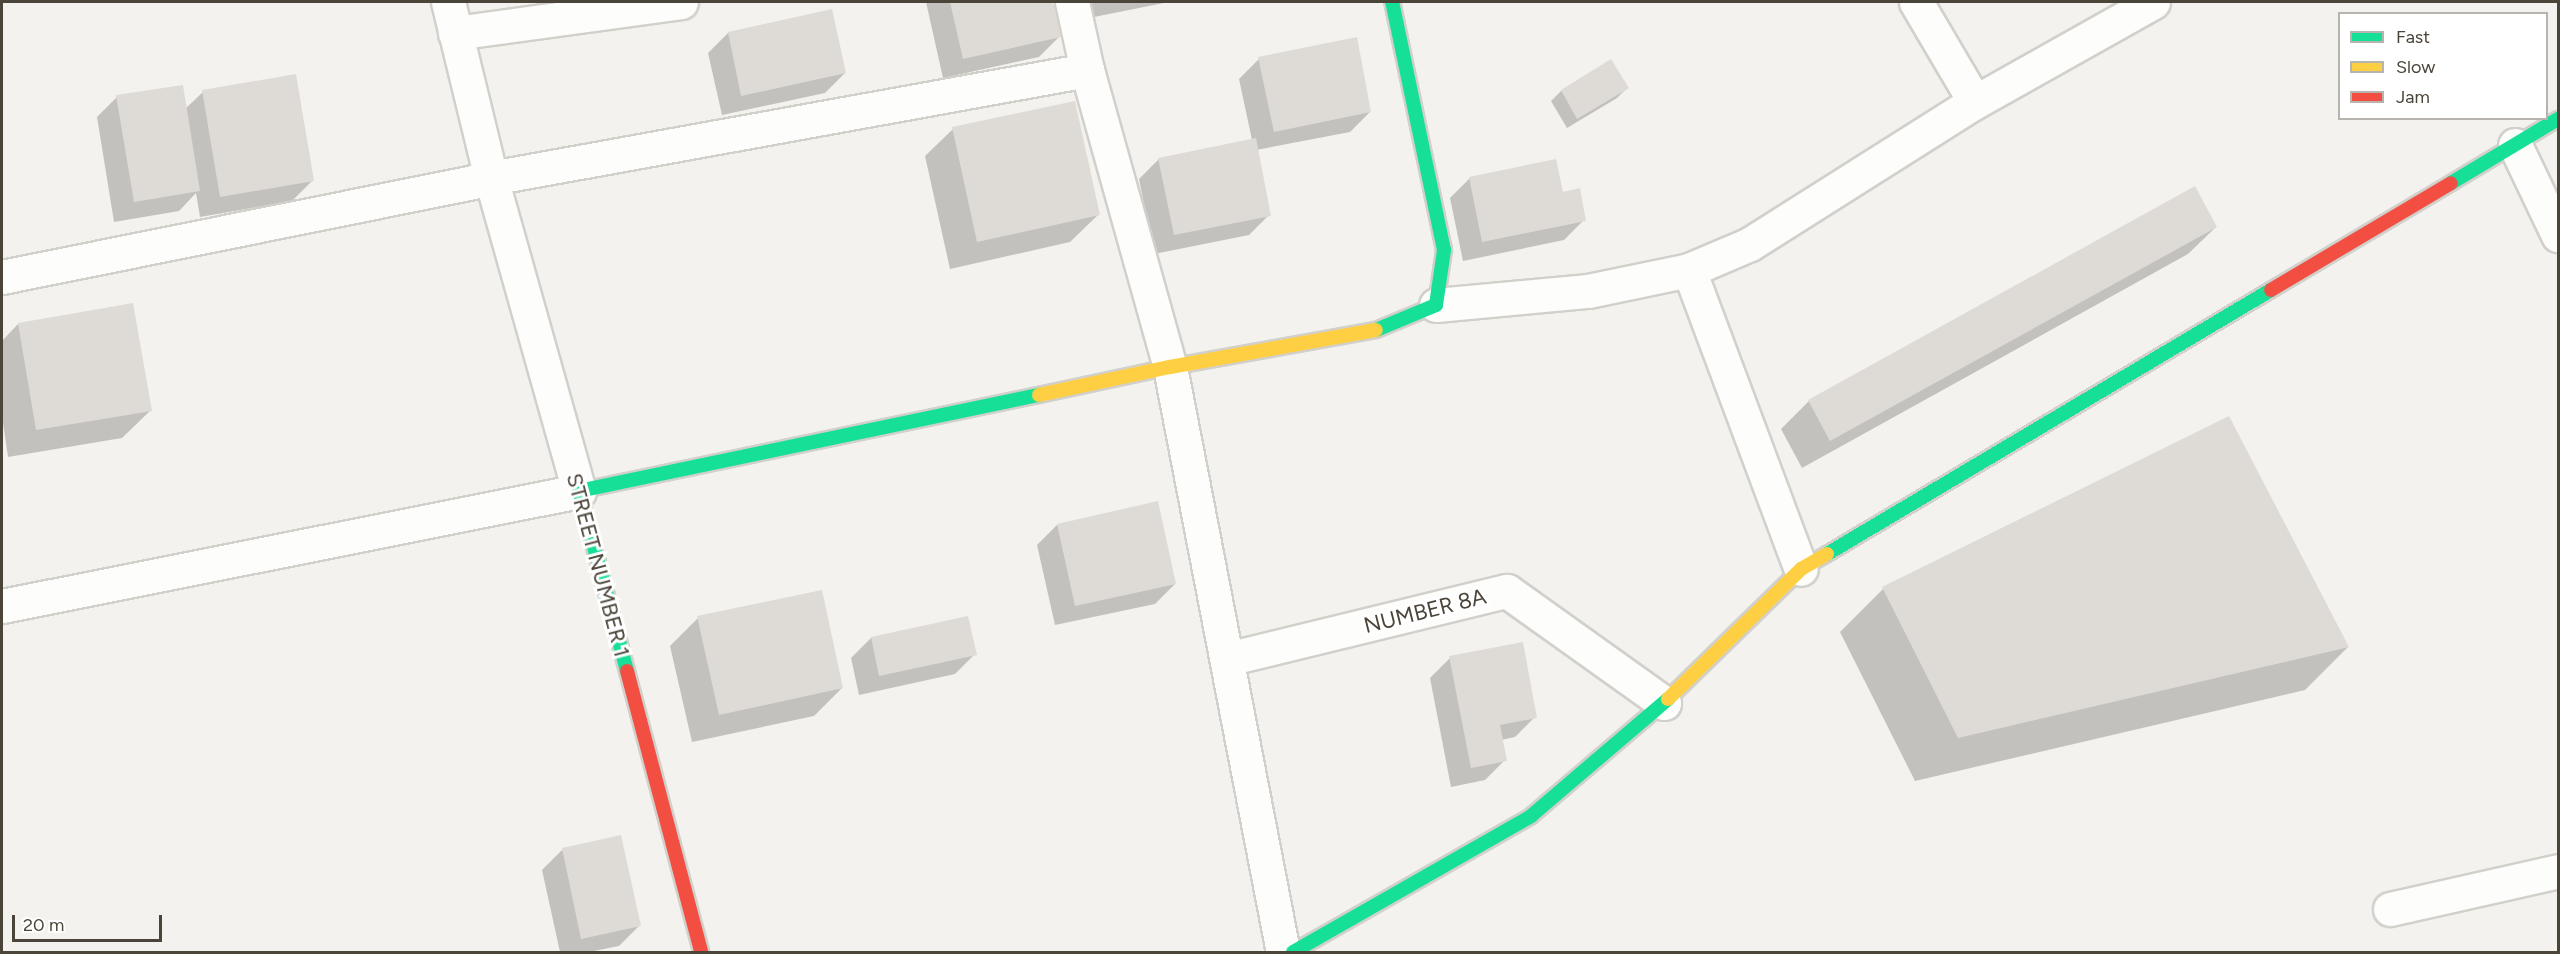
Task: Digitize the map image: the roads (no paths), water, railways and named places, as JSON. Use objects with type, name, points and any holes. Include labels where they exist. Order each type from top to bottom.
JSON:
[{"type":"street","points":[[452,17],[681,2]]},
{"type":"street","points":[[1072,2],[1087,70],[1170,367],[1283,952]]},
{"type":"street","points":[[1392,2],[1444,250],[1436,305]]},
{"type":"street","points":[[1916,2],[1975,102]]},
{"type":"street","points":[[2,606],[579,491],[1170,367],[1386,328],[1436,305],[1588,291],[1689,270],[1750,244],[1975,102],[2153,2]]},
{"type":"street","name":"STREET NUMBER 1","points":[[452,17],[491,178],[579,491],[701,952]]},
{"type":"street","points":[[2,277],[491,178],[1087,70]]},
{"type":"street","points":[[1293,952],[1531,816],[1664,703],[1800,569],[2559,119]]},
{"type":"street","points":[[2515,145],[2559,235]]},
{"type":"street","points":[[1689,270],[1800,569]]},
{"type":"street","name":"NUMBER 8A","points":[[1227,659],[1507,591],[1664,703]]},
{"type":"street","points":[[2390,909],[2559,871]]}]
